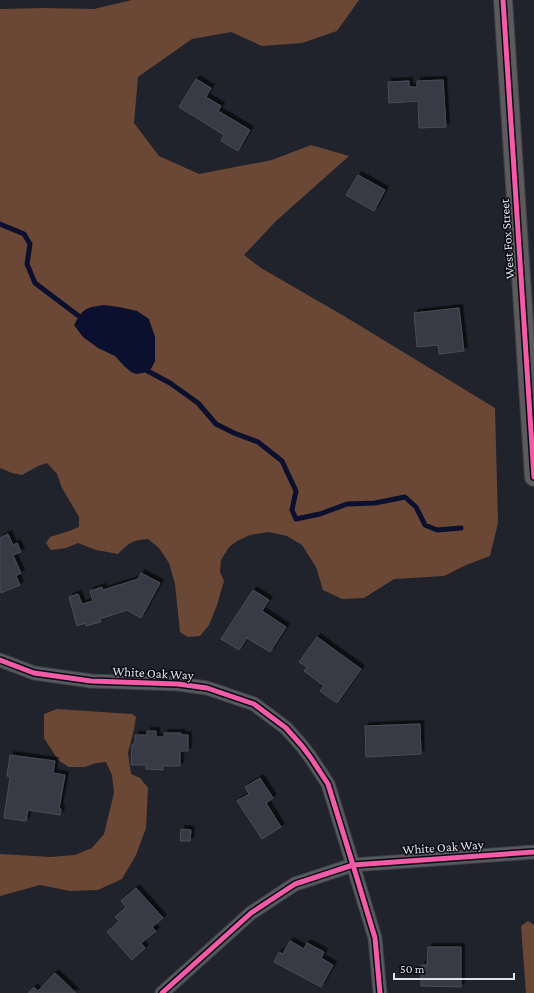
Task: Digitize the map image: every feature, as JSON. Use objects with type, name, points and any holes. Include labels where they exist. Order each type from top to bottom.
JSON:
[{"type":"street","name":"West Fox Street","points":[[503,0],[534,477]]},
{"type":"street","name":"White Oak Way","points":[[0,660],[34,673],[91,681],[178,684],[207,688],[254,704],[290,732],[311,758],[328,784],[353,865]]},
{"type":"street","name":"White Oak Way","points":[[162,993],[251,913],[295,884],[353,865],[534,852]]},
{"type":"street","points":[[353,865],[375,938],[380,993]]},
{"type":"shaded area","points":[[132,0],[359,0],[337,31],[302,43],[262,46],[231,32],[192,39],[138,77],[134,123],[159,156],[199,174],[272,160],[311,145],[349,156],[276,221],[244,255],[261,268],[344,316],[495,408],[498,523],[490,556],[466,565],[444,576],[394,579],[364,598],[342,599],[323,590],[316,567],[302,545],[287,536],[269,532],[250,535],[237,541],[229,547],[221,560],[220,572],[224,581],[209,625],[200,636],[188,637],[180,632],[175,584],[169,563],[159,548],[148,539],[138,540],[131,543],[118,554],[96,550],[78,543],[66,548],[51,550],[46,543],[50,537],[79,527],[79,517],[62,488],[57,474],[47,463],[22,475],[0,468],[0,9],[94,9]]},
{"type":"shaded area","points":[[57,709],[132,714],[136,717],[128,753],[131,774],[140,778],[148,788],[146,828],[136,855],[122,879],[98,890],[70,891],[40,885],[0,896],[0,854],[51,857],[75,855],[92,848],[104,834],[114,793],[112,775],[106,762],[96,763],[85,767],[69,767],[58,760],[44,738],[44,714]]},
{"type":"shaded area","points":[[528,921],[534,925],[534,993],[526,993],[521,926]]},
{"type":"water","points":[[104,305],[137,311],[149,319],[155,337],[155,361],[151,369],[143,373],[136,374],[131,372],[115,356],[98,348],[83,337],[74,325],[80,315],[88,308]]},
{"type":"building","points":[[196,79],[211,88],[206,97],[221,106],[218,111],[250,130],[238,151],[221,141],[224,135],[179,107]]},
{"type":"building","points":[[443,80],[446,127],[419,128],[418,101],[389,103],[388,82],[409,81],[409,87],[417,87],[417,81]]},
{"type":"building","points":[[358,175],[385,190],[374,211],[346,195]]},
{"type":"building","points":[[459,308],[464,351],[439,354],[438,345],[417,347],[414,313]]},
{"type":"building","points":[[8,534],[13,545],[17,543],[21,552],[13,555],[21,573],[16,576],[20,585],[1,593],[0,538]]},
{"type":"building","points":[[141,573],[160,583],[141,618],[127,610],[100,619],[101,622],[86,626],[86,623],[77,626],[69,597],[78,594],[82,604],[93,601],[90,591],[102,587],[103,590],[138,579]]},
{"type":"building","points":[[253,590],[269,600],[262,611],[286,627],[270,652],[247,638],[239,650],[221,639]]},
{"type":"building","points":[[317,637],[361,669],[337,703],[320,691],[324,686],[304,671],[307,667],[299,662]]},
{"type":"building","points":[[420,724],[421,754],[366,757],[365,726]]},
{"type":"building","points":[[147,731],[156,731],[156,737],[164,737],[164,733],[181,733],[181,735],[188,735],[188,751],[180,751],[180,766],[163,766],[163,770],[146,769],[146,765],[131,765],[132,744],[135,744],[135,735],[147,735]]},
{"type":"building","points":[[10,755],[55,761],[53,773],[65,775],[59,809],[61,809],[60,815],[28,810],[26,821],[4,818],[10,777],[7,776]]},
{"type":"building","points":[[260,778],[273,798],[266,803],[281,827],[262,839],[237,801],[249,794],[245,787]]},
{"type":"building","points":[[181,829],[191,830],[190,841],[180,841]]},
{"type":"building","points":[[136,888],[163,918],[152,927],[156,931],[141,943],[145,948],[132,960],[107,932],[119,921],[115,917],[126,907],[121,901]]},
{"type":"building","points":[[290,941],[304,949],[307,943],[324,952],[321,958],[333,965],[321,987],[274,962],[279,952],[283,954]]},
{"type":"building","points":[[428,947],[461,947],[461,987],[421,986],[421,965],[427,965]]},
{"type":"building","points":[[55,973],[76,993],[28,993],[34,987],[38,991]]},
{"type":"waterway","points":[[0,224],[24,234],[30,244],[27,264],[35,283],[84,320]]},
{"type":"waterway","points":[[142,368],[170,383],[198,403],[216,424],[258,442],[282,461],[296,491],[292,510],[296,519],[320,514],[347,504],[375,503],[405,497],[416,507],[425,525],[437,530],[461,528]]},
{"type":"cycle path","points":[[503,0],[534,477]]},
{"type":"cycle path","points":[[0,660],[34,673],[91,681],[178,684],[207,688],[254,704],[286,728],[302,746],[328,784],[375,938],[380,993]]},
{"type":"cycle path","points":[[162,993],[251,913],[295,884],[353,865],[534,852]]}]
